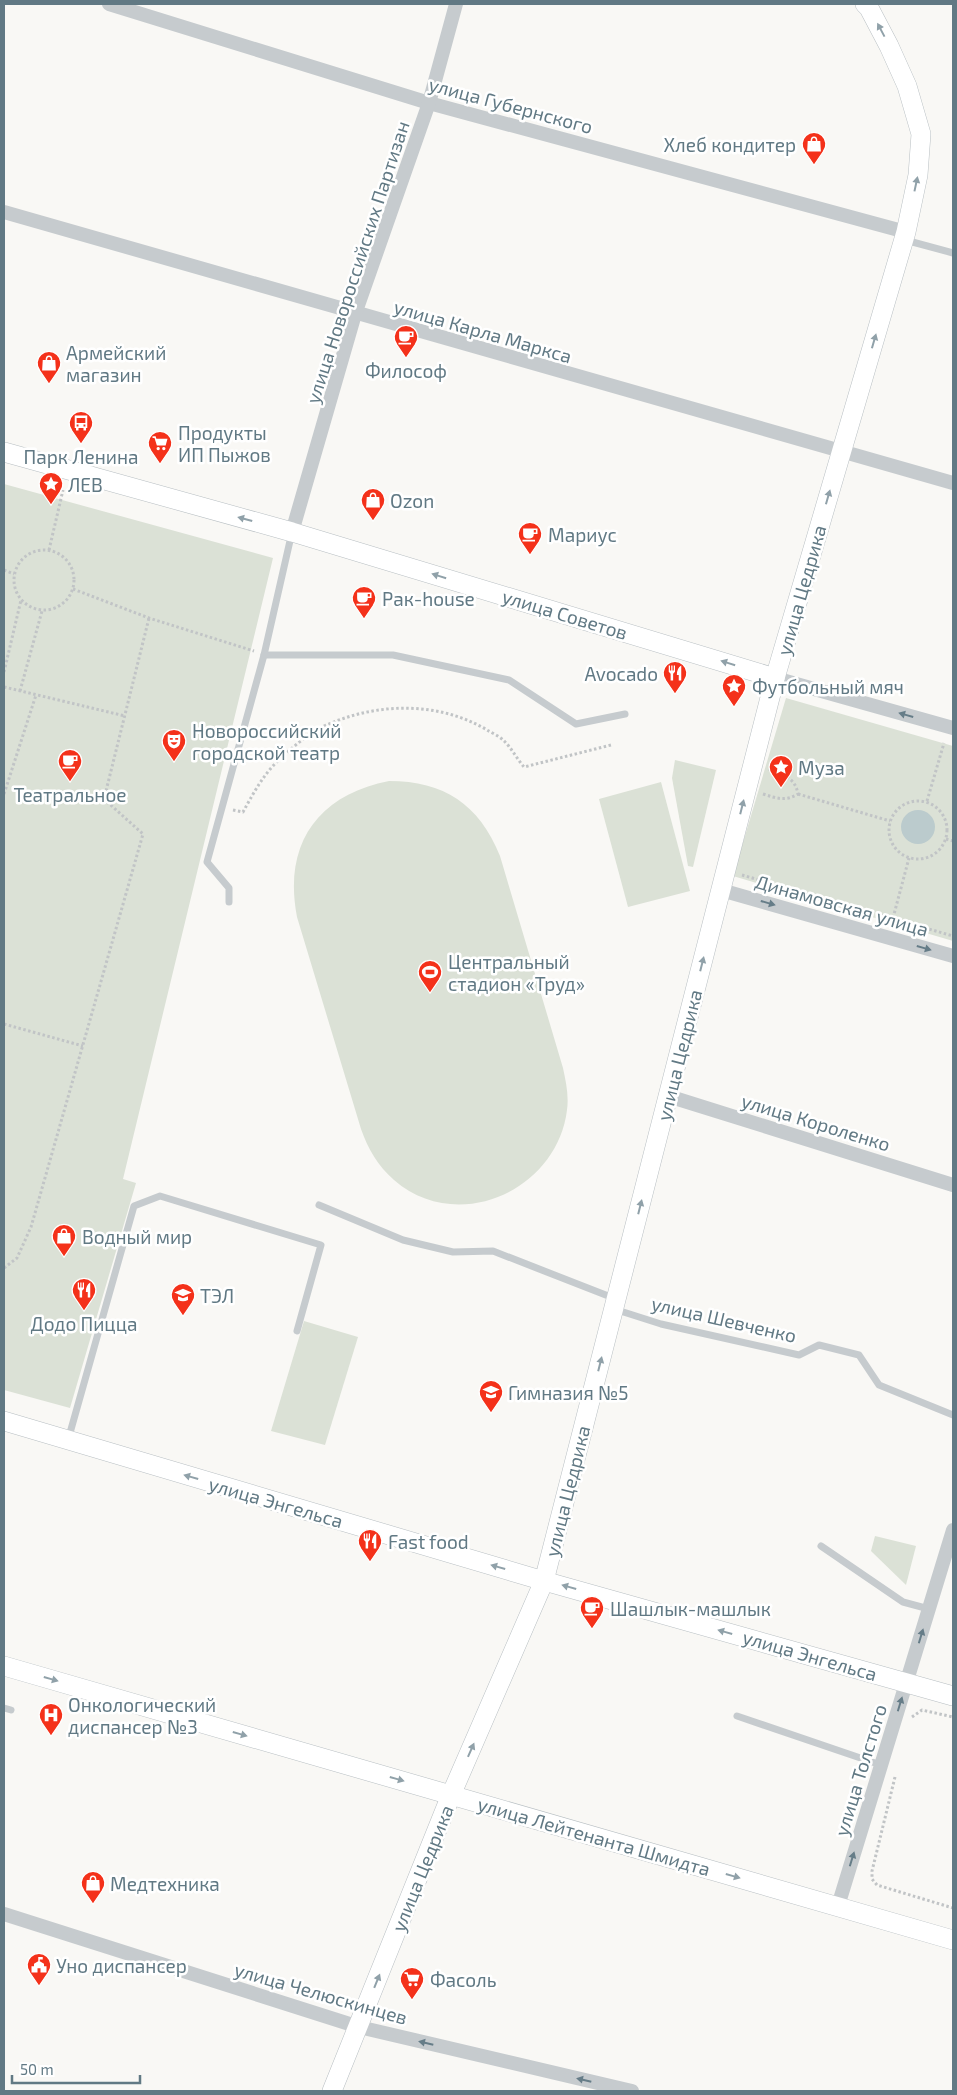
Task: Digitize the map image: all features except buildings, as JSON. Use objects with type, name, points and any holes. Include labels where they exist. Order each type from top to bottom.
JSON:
[{"type":"street","name":"улица Губернского","points":[[109,4],[429,103],[905,236]]},
{"type":"street","name":"улица Новороссийских Партизан","points":[[292,532],[355,314],[429,103],[456,4]]},
{"type":"street","name":"улица Цедрика","points":[[332,2091],[451,1795],[544,1581],[775,678],[905,236],[918,175],[922,134],[907,86],[869,6]]},
{"type":"street","name":"улица Карла Маркса","points":[[4,212],[355,314],[953,483]]},
{"type":"street","name":"улица Советов","points":[[4,452],[292,532],[775,678],[953,728]]},
{"type":"street","name":"Динамовская улица","points":[[721,890],[953,956]]},
{"type":"street","name":"улица Короленко","points":[[668,1096],[953,1185]]},
{"type":"street","name":"улица Энгельса","points":[[10,1425],[68,1440],[544,1581],[953,1696]]},
{"type":"street","name":"улица Толстого","points":[[838,1906],[953,1530]]},
{"type":"street","name":"улица Лейтенанта Шмидта","points":[[4,1666],[953,1940]]},
{"type":"street","name":"улица Челюскинцев","points":[[4,1914],[359,2027],[632,2091]]},
{"type":"lane","points":[[905,236],[953,253]]},
{"type":"lane","points":[[229,902],[229,888],[207,862],[264,655],[292,532]]},
{"type":"lane","points":[[264,655],[393,655],[510,680],[576,724],[625,714]]},
{"type":"lane","points":[[68,1440],[134,1206],[160,1196],[321,1245],[298,1331]]},
{"type":"lane","name":"улица Шевченко","points":[[319,1205],[403,1240],[453,1252],[493,1251],[661,1324],[799,1354],[819,1345],[858,1355],[878,1385],[953,1415]]},
{"type":"lane","points":[[821,1546],[902,1602],[929,1609]]},
{"type":"lane","points":[[737,1716],[881,1765]]},
{"type":"path","points":[[48,550],[63,490]]},
{"type":"path","points":[[48,550],[59,553],[68,560],[73,569],[75,582],[66,601],[53,610],[42,611],[29,607],[21,600],[14,585],[14,574],[18,564],[24,557],[32,552],[48,550]]},
{"type":"path","points":[[4,570],[14,574]]},
{"type":"path","points":[[73,589],[149,618],[264,655]]},
{"type":"path","points":[[4,672],[21,600]]},
{"type":"path","points":[[20,691],[42,611]]},
{"type":"path","points":[[4,1268],[17,1258],[28,1235],[143,834],[104,799],[149,618]]},
{"type":"path","points":[[4,687],[125,716]]},
{"type":"path","points":[[4,794],[36,695]]},
{"type":"path","points":[[222,808],[243,812],[260,782],[278,760],[328,724],[358,714],[396,708],[427,708],[469,720],[503,740],[524,767],[610,745]]},
{"type":"path","points":[[927,802],[944,743]]},
{"type":"path","points":[[768,769],[791,778],[796,785],[798,794]]},
{"type":"path","points":[[762,794],[779,799],[789,799],[798,794],[890,821]]},
{"type":"path","points":[[916,800],[927,802],[935,806],[946,820],[948,830],[946,839],[936,854],[918,860],[909,858],[899,853],[892,844],[889,832],[890,821],[895,811],[904,804],[916,800]]},
{"type":"path","points":[[946,839],[953,841]]},
{"type":"path","points":[[894,918],[909,858]]},
{"type":"path","points":[[742,875],[953,936]]},
{"type":"path","points":[[4,1024],[83,1046]]},
{"type":"path","points":[[908,1722],[913,1715],[922,1710],[953,1717]]},
{"type":"path","points":[[897,1768],[872,1879],[877,1885],[953,1908]]},
{"type":"shaded area","points":[[4,484],[273,558],[123,1179],[136,1183],[70,1408],[4,1390]]},
{"type":"shaded area","points":[[786,698],[953,746],[953,941],[733,876]]},
{"type":"shaded area","points":[[675,760],[716,770],[693,867],[688,866],[672,778]]},
{"type":"shaded area","name":"Центральный стадион «Труд»","points":[[389,781],[427,785],[443,791],[470,809],[482,822],[500,856],[563,1068],[568,1105],[559,1139],[545,1163],[524,1182],[500,1196],[474,1203],[446,1204],[419,1196],[394,1180],[374,1157],[361,1129],[297,917],[294,891],[295,867],[301,846],[311,827],[325,811],[342,798],[364,788]]},
{"type":"shaded area","points":[[661,782],[690,891],[628,907],[599,799]]},
{"type":"shaded area","points":[[918,810],[930,815],[935,827],[930,839],[918,844],[906,839],[901,827],[906,815]]},
{"type":"shaded area","points":[[304,1321],[358,1337],[325,1445],[271,1431]]},
{"type":"shaded area","points":[[875,1536],[916,1546],[906,1585],[871,1551]]},
{"type":"place","name":"Хлеб кондитер","points":[[814,165]]},
{"type":"place","name":"Философ","points":[[406,358]]},
{"type":"place","name":"Армейский магазин","points":[[49,384]]},
{"type":"place","name":"Парк Ленина","points":[[81,444]]},
{"type":"place","name":"Продукты ИП Пыжов","points":[[160,464]]},
{"type":"place","name":"ЛЕВ","points":[[51,505]]},
{"type":"place","name":"Ozon","points":[[373,521]]},
{"type":"place","name":"Мариус","points":[[530,555]]},
{"type":"place","name":"Рак-house","points":[[364,619]]},
{"type":"place","name":"Avocado","points":[[675,694]]},
{"type":"place","name":"Футбольный мяч","points":[[734,707]]},
{"type":"place","name":"Новороссийский городской театр","points":[[174,762]]},
{"type":"place","name":"Театральное","points":[[70,782]]},
{"type":"place","name":"Муза","points":[[781,788]]},
{"type":"place","name":"Центральный стадион «Труд»","points":[[430,993]]},
{"type":"place","name":"Водный мир","points":[[64,1257]]},
{"type":"place","name":"Додо Пицца","points":[[84,1311]]},
{"type":"place","name":"ТЭЛ","points":[[183,1316]]},
{"type":"place","name":"Гимназия №5","points":[[491,1413]]},
{"type":"place","name":"Fast food","points":[[370,1562]]},
{"type":"place","name":"Шашлык-машлык","points":[[592,1629]]},
{"type":"place","name":"Онкологический диспансер №3","points":[[51,1736]]},
{"type":"place","name":"Медтехника","points":[[93,1904]]},
{"type":"place","name":"Уно диспансер","points":[[39,1986]]},
{"type":"place","name":"Фасоль","points":[[412,2000]]}]
